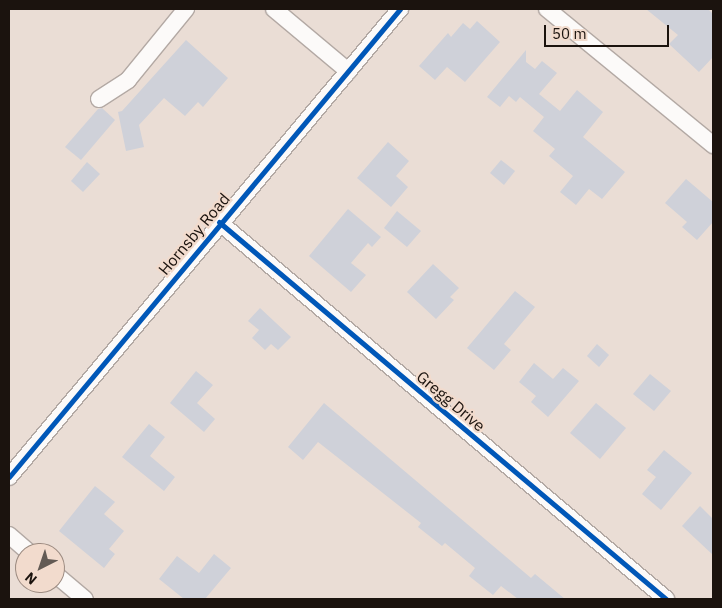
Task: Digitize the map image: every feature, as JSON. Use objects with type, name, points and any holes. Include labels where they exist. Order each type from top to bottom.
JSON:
[{"type":"street","points":[[99,99],[128,80],[186,9]]},
{"type":"street","points":[[274,9],[348,71]]},
{"type":"street","name":"Hornsby Road","points":[[9,477],[219,222],[400,9]]},
{"type":"street","points":[[547,9],[713,145]]},
{"type":"street","name":"Gregg Drive","points":[[219,222],[666,599]]},
{"type":"street","points":[[65,582],[85,599]]},
{"type":"building","points":[[646,9],[708,9],[713,14],[713,57],[699,72],[669,44],[678,35]]},
{"type":"building","points":[[477,21],[500,42],[465,82],[447,67],[435,80],[419,66],[448,33],[451,37],[463,23],[470,29]]},
{"type":"building","points":[[186,40],[228,78],[203,107],[198,102],[185,116],[164,98],[139,125],[144,147],[126,151],[118,112],[122,111]]},
{"type":"building","points":[[526,50],[526,62],[535,69],[542,61],[557,73],[539,94],[560,111],[577,90],[603,112],[583,137],[625,172],[602,199],[589,189],[576,205],[560,192],[573,176],[549,156],[555,149],[533,131],[544,117],[520,97],[516,102],[509,96],[500,107],[487,97]]},
{"type":"building","points":[[102,108],[115,120],[81,160],[65,147],[98,109]]},
{"type":"building","points":[[388,142],[409,161],[396,176],[408,187],[391,207],[357,178]]},
{"type":"building","points":[[501,160],[515,171],[504,185],[490,173]]},
{"type":"building","points":[[87,162],[100,174],[83,192],[71,181]]},
{"type":"building","points":[[686,179],[713,202],[713,222],[697,240],[682,227],[687,222],[665,203]]},
{"type":"building","points":[[348,209],[381,237],[372,247],[368,243],[351,263],[366,275],[351,292],[309,256]]},
{"type":"building","points":[[397,211],[421,231],[407,247],[384,228]]},
{"type":"building","points":[[433,264],[459,288],[450,297],[454,300],[436,319],[407,292]]},
{"type":"building","points":[[515,291],[535,307],[504,344],[511,350],[494,370],[467,348]]},
{"type":"building","points":[[260,308],[291,337],[278,350],[271,344],[265,350],[252,338],[259,330],[248,321]]},
{"type":"building","points":[[597,344],[609,355],[599,367],[587,356]]},
{"type":"building","points":[[534,363],[553,379],[563,368],[579,381],[548,417],[531,402],[536,396],[519,382]]},
{"type":"building","points":[[196,371],[213,385],[197,403],[215,419],[204,432],[170,403]]},
{"type":"building","points":[[650,374],[671,391],[654,411],[633,394]]},
{"type":"building","points":[[324,403],[531,578],[535,574],[565,599],[518,599],[501,586],[493,595],[469,576],[475,568],[445,543],[442,546],[418,527],[421,523],[318,442],[303,460],[288,447]]},
{"type":"building","points":[[596,403],[626,428],[600,459],[570,433]]},
{"type":"building","points":[[149,424],[165,437],[150,456],[175,477],[164,491],[122,457]]},
{"type":"building","points":[[664,450],[692,473],[661,510],[642,494],[656,477],[647,470]]},
{"type":"building","points":[[95,486],[115,502],[104,514],[124,531],[109,549],[115,554],[104,568],[59,531]]},
{"type":"building","points":[[700,506],[713,519],[713,555],[682,526]]},
{"type":"building","points":[[214,554],[231,568],[205,599],[184,599],[159,579],[177,556],[199,573]]},
{"type":"cycle path","points":[[9,477],[400,9]]},
{"type":"cycle path","points":[[219,222],[666,599]]}]
